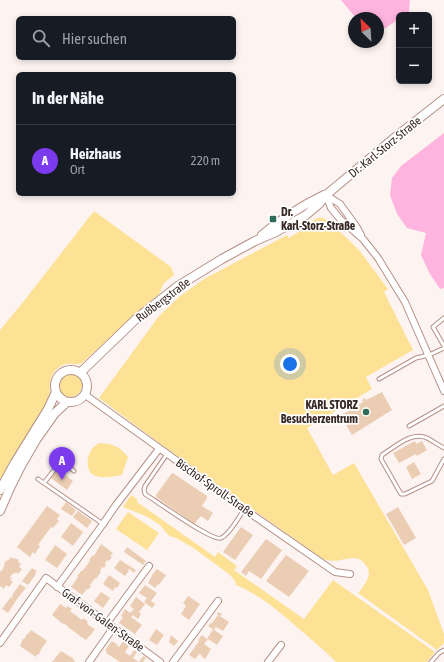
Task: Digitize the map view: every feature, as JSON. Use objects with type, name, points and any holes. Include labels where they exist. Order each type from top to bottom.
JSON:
[{"type":"street","name":"Dr.-Karl-Storz-Straße","points":[[326,195],[444,99]]},
{"type":"street","points":[[326,195],[331,208],[341,220],[363,239]]},
{"type":"street","points":[[326,195],[340,204],[356,226],[363,239],[378,258],[405,302],[444,391]]},
{"type":"street","name":"Rußbergstraße","points":[[80,373],[136,319],[178,286],[222,259],[306,215],[319,204],[326,195]]},
{"type":"street","points":[[0,490],[14,464],[48,409],[56,392],[55,383],[59,375],[67,370],[72,370],[83,375],[87,383],[84,394],[77,401],[67,402],[63,400],[56,392]]},
{"type":"street","name":"Bischof-Sproll-Straße","points":[[84,394],[159,449],[335,572],[350,574]]},
{"type":"street","points":[[0,511],[21,466],[36,440],[55,413],[67,402]]},
{"type":"street","points":[[57,587],[116,505],[159,449]]},
{"type":"street","points":[[107,624],[149,566]]},
{"type":"street","name":"Graf-von-Galen-Straße","points":[[0,643],[46,578],[160,662]]},
{"type":"street","points":[[173,662],[218,601]]},
{"type":"street","points":[[89,662],[113,628]]},
{"type":"street","points":[[268,662],[281,645]]},
{"type":"lane","points":[[379,379],[416,358],[428,355],[444,347],[433,327],[444,318]]},
{"type":"lane","points":[[409,426],[444,406]]},
{"type":"lane","points":[[444,448],[426,438],[417,436],[408,438],[382,455],[381,459],[401,494],[405,494],[432,481],[444,459]]},
{"type":"lane","points":[[167,454],[145,486],[145,494],[203,532],[217,539],[222,538],[228,532],[244,509]]},
{"type":"lane","points":[[44,483],[60,461],[74,471]]},
{"type":"lane","points":[[38,479],[103,524]]},
{"type":"lane","points":[[431,662],[444,650]]},
{"type":"shaded area","points":[[341,0],[410,0],[409,12],[396,12],[396,21],[384,29],[384,12],[351,12]]},
{"type":"shaded area","points":[[444,133],[444,288],[440,289],[430,274],[421,255],[426,233],[407,228],[397,214],[390,195],[392,178],[401,166]]},
{"type":"shaded area","points":[[94,211],[171,267],[174,275],[164,283],[159,294],[82,363],[64,365],[56,370],[50,382],[49,401],[3,477],[0,479],[0,330]]},
{"type":"shaded area","points":[[318,218],[323,218],[329,221],[359,250],[388,289],[384,292],[413,350],[366,377],[372,389],[307,428],[333,475],[354,463],[428,590],[444,634],[444,643],[437,650],[358,593],[366,583],[369,575],[368,568],[361,560],[354,558],[335,561],[323,559],[162,445],[99,398],[159,316],[179,297],[204,279],[287,235],[289,238],[308,226],[307,223]]},
{"type":"shaded area","points":[[70,373],[75,374],[81,380],[81,390],[75,396],[70,397],[65,396],[59,390],[58,385],[59,380],[65,374]]},
{"type":"shaded area","points":[[99,443],[115,446],[122,450],[128,457],[122,475],[102,477],[96,476],[90,472],[88,468],[88,460],[90,452]]},
{"type":"shaded area","points":[[131,495],[137,499],[137,502],[215,557],[218,552],[237,566],[234,570],[304,619],[333,580],[435,652],[427,662],[336,662],[277,610],[245,589],[236,585],[235,581],[229,574],[192,547],[174,537],[169,536],[160,525],[146,516],[123,507]]},
{"type":"shaded area","points":[[128,512],[159,533],[147,550],[116,529]]},
{"type":"building","name":"KARL STORZ Besucherzentrum","points":[[382,392],[392,410],[352,435],[340,415],[353,409],[351,406],[356,403],[357,406],[363,402],[362,400],[365,398],[366,400]]},
{"type":"building","points":[[415,441],[416,444],[422,441],[427,450],[417,456],[416,454],[399,463],[393,453]]},
{"type":"building","points":[[414,462],[421,474],[412,479],[406,467]]},
{"type":"building","points":[[57,469],[73,481],[67,490],[51,478]]},
{"type":"building","points":[[172,473],[207,496],[202,506],[213,513],[208,521],[201,516],[194,524],[156,497]]},
{"type":"building","points":[[66,502],[76,510],[72,516],[61,509]]},
{"type":"building","points":[[47,506],[60,515],[57,519],[59,521],[53,528],[51,527],[38,545],[40,546],[35,554],[33,552],[30,557],[17,547]]},
{"type":"building","points":[[398,507],[416,538],[404,545],[386,514]]},
{"type":"building","points":[[78,511],[92,521],[87,528],[73,517]]},
{"type":"building","points":[[71,523],[83,532],[73,546],[61,537]]},
{"type":"building","points":[[241,527],[253,535],[235,560],[223,552]]},
{"type":"building","points":[[266,539],[282,550],[261,579],[249,571],[246,576],[241,572]]},
{"type":"building","points":[[101,544],[113,553],[110,556],[112,557],[109,561],[107,560],[106,565],[104,568],[102,567],[101,572],[90,585],[91,586],[89,589],[87,589],[82,595],[71,587],[78,577],[77,576],[84,569],[93,555],[94,556]]},
{"type":"building","points":[[55,545],[67,554],[57,568],[45,560]]},
{"type":"building","points":[[127,547],[146,561],[143,565],[124,552]]},
{"type":"building","points":[[286,555],[309,571],[289,597],[266,581]]},
{"type":"building","points":[[11,557],[19,560],[18,562],[21,564],[19,567],[22,569],[18,574],[16,572],[14,574],[13,573],[10,580],[13,582],[9,587],[6,585],[4,589],[0,586],[0,572],[3,569],[4,563]]},
{"type":"building","points":[[120,560],[136,570],[134,573],[129,569],[127,570],[129,571],[125,576],[114,568]]},
{"type":"building","points":[[32,568],[37,571],[28,585],[22,581]]},
{"type":"building","points":[[157,569],[166,575],[155,588],[148,583]]},
{"type":"building","points":[[109,575],[120,583],[113,591],[103,584]]},
{"type":"building","points":[[20,584],[26,588],[8,613],[2,609],[13,596],[12,595]]},
{"type":"building","points":[[145,585],[157,593],[151,601],[155,604],[152,608],[144,602],[147,598],[139,593]]},
{"type":"building","points":[[101,592],[110,598],[103,608],[94,601]]},
{"type":"building","points":[[188,596],[200,604],[189,620],[181,614],[186,606],[183,603]]},
{"type":"building","points":[[136,597],[145,604],[139,612],[141,614],[138,619],[133,615],[131,617],[142,625],[135,634],[119,623],[123,617],[121,616],[125,609],[130,613],[134,609],[130,606]]},
{"type":"building","points":[[60,604],[66,608],[67,606],[72,609],[70,611],[82,620],[84,618],[88,622],[87,624],[95,629],[86,640],[52,615]]},
{"type":"building","points":[[218,612],[222,614],[220,616],[229,622],[223,631],[216,627],[214,630],[208,626],[218,615]]},
{"type":"building","points":[[156,629],[164,635],[157,645],[149,640]]},
{"type":"building","points":[[213,629],[223,636],[217,645],[208,639],[204,644],[211,649],[205,659],[199,654],[195,659],[189,655],[202,635],[207,639]]},
{"type":"building","points":[[31,630],[47,641],[36,657],[20,646],[23,639]]},
{"type":"building","points":[[171,635],[178,641],[174,646],[169,642]]},
{"type":"building","points":[[112,641],[119,647],[123,641],[129,646],[125,652],[130,656],[134,650],[137,652],[133,658],[139,662],[120,662],[106,653],[107,652],[105,650]]},
{"type":"building","points":[[61,651],[74,659],[73,660],[76,662],[52,662]]},
{"type":"building","points":[[143,656],[146,658],[143,662],[139,662]]},
{"type":"place","name":"Dr. Karl-Storz-Straße","points":[[273,219]]},
{"type":"place","name":"KARL STORZ Besucherzentrum","points":[[366,412]]},
{"type":"place","name":"Heizhaus","points":[[62,480]]}]
